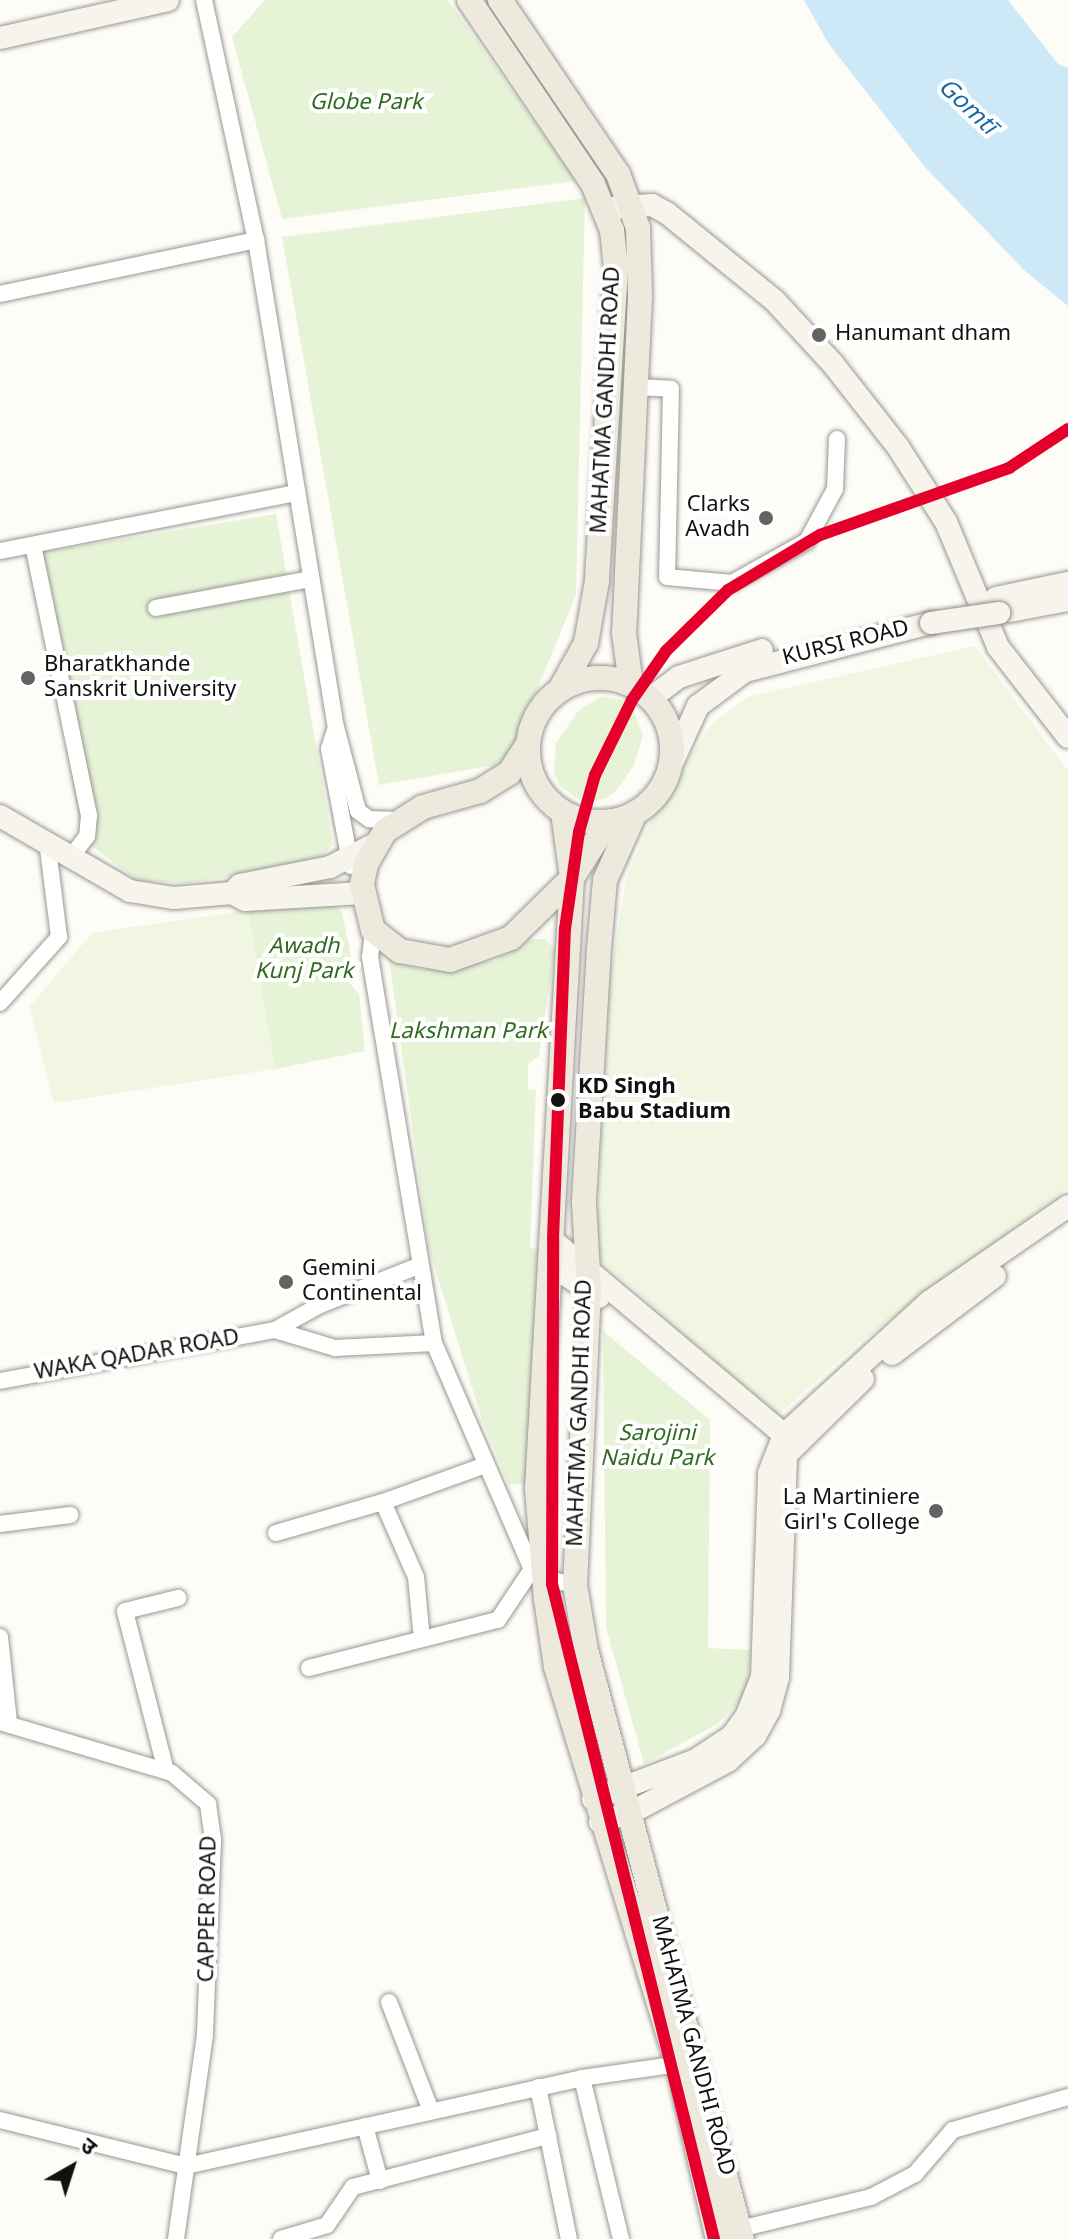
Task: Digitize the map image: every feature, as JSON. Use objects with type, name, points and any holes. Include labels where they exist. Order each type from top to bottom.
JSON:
[{"type":"main road","name":"MAHATMA GANDHI ROAD","points":[[469,0],[607,209],[616,268],[597,581],[586,643],[560,690]]},
{"type":"main road","name":"MAHATMA GANDHI ROAD","points":[[500,0],[632,203],[641,265],[624,633],[641,691]]},
{"type":"main road","points":[[528,744],[536,783],[563,812],[608,822],[635,813],[659,792],[672,763],[668,728],[641,691],[607,678],[582,680],[560,690],[544,704],[528,744],[509,773],[480,791],[455,795],[398,820],[375,844],[363,889],[373,930],[400,951],[450,960],[511,938],[536,917],[572,878],[608,822]]},
{"type":"main road","name":"MAHATMA GANDHI ROAD","points":[[563,812],[572,878],[566,933],[552,1240],[554,1267],[537,1488],[538,1574],[556,1667],[597,1810],[687,2063]]},
{"type":"main road","name":"MAHATMA GANDHI ROAD","points":[[635,813],[605,880],[584,1203],[585,1263],[589,1289],[575,1585],[586,1650],[628,1801],[687,2063],[734,2236]]},
{"type":"main road","points":[[536,917],[566,933]]},
{"type":"street","points":[[0,38],[122,5],[168,0]]},
{"type":"street","points":[[204,0],[256,240],[336,727],[358,811],[369,819],[398,820]]},
{"type":"street","points":[[607,209],[632,203],[652,205],[717,252],[774,300],[833,364],[898,447],[946,522],[998,647],[1068,737]]},
{"type":"street","points":[[0,294],[256,240]]},
{"type":"street","points":[[636,387],[671,389],[667,577],[732,583],[807,541],[835,489],[837,439]]},
{"type":"street","points":[[0,551],[296,493]]},
{"type":"street","points":[[33,545],[89,815],[87,836],[71,857]]},
{"type":"street","points":[[156,608],[311,579]]},
{"type":"street","name":"KURSI ROAD","points":[[997,605],[1068,583]]},
{"type":"street","name":"KURSI ROAD","points":[[641,691],[758,651],[997,605],[1068,600]]},
{"type":"street","name":"KURSI ROAD","points":[[672,763],[698,706],[745,671],[932,616]]},
{"type":"street","points":[[0,816],[130,891],[174,898],[232,893],[245,900],[363,889],[348,861],[329,749],[336,727]]},
{"type":"street","points":[[0,1003],[59,937],[47,841]]},
{"type":"street","points":[[232,893],[240,885],[348,861],[375,844]]},
{"type":"street","points":[[373,930],[370,957],[418,1266],[434,1343],[485,1465],[538,1574],[575,1585]]},
{"type":"street","points":[[597,1810],[628,1801],[696,1760],[732,1736],[746,1717],[762,1677],[769,1473],[785,1446],[929,1302],[1068,1206]]},
{"type":"street","points":[[785,1446],[902,1345],[1068,1224]]},
{"type":"street","points":[[552,1240],[585,1263],[785,1446]]},
{"type":"street","name":"WAKA QADAR ROAD","points":[[0,1381],[275,1330],[320,1305],[418,1266]]},
{"type":"street","points":[[554,1267],[589,1289],[785,1446]]},
{"type":"street","name":"WAKA QADAR ROAD","points":[[275,1330],[335,1348],[434,1343]]},
{"type":"street","points":[[276,1533],[383,1502],[485,1465]]},
{"type":"street","points":[[383,1502],[416,1577],[422,1639]]},
{"type":"street","points":[[0,1524],[70,1515]]},
{"type":"street","points":[[309,1668],[498,1620],[538,1574]]},
{"type":"street","points":[[166,1771],[125,1611],[178,1598]]},
{"type":"street","points":[[0,1637],[5,1722]]},
{"type":"street","name":"CAPPER ROAD","points":[[5,1722],[166,1771],[189,1784],[208,1804],[213,1841],[205,2035],[176,2239]]},
{"type":"street","points":[[389,2002],[431,2111]]},
{"type":"street","points":[[0,2120],[186,2166],[538,2087],[687,2063]]},
{"type":"street","points":[[582,2078],[621,2239]]},
{"type":"street","points":[[538,2087],[569,2239]]},
{"type":"street","points":[[734,2236],[871,2197],[915,2174],[953,2130],[1068,2097]]},
{"type":"street","points":[[365,2126],[380,2181]]},
{"type":"street","points":[[281,2239],[327,2225],[353,2187],[548,2136]]},
{"type":"green space","name":"Globe Park","points":[[265,0],[448,0],[576,181],[282,219],[232,37]]},
{"type":"green space","points":[[585,198],[576,595],[507,763],[379,785],[282,237]]},
{"type":"green space","points":[[276,514],[333,844],[316,864],[186,883],[138,881],[81,838],[37,553]]},
{"type":"green space","points":[[975,646],[1068,771],[1068,1188],[859,1343],[777,1416],[596,1256],[609,984],[626,879],[660,798],[712,724],[747,697]]},
{"type":"green space","points":[[602,696],[630,702],[643,736],[634,765],[616,791],[605,799],[581,801],[560,786],[554,772],[556,743],[579,710]]},
{"type":"green space","name":"Awadh Kunj Park","points":[[325,898],[342,912],[353,966],[348,981],[359,994],[365,1051],[275,1069],[248,910]]},
{"type":"green space","points":[[248,910],[275,1069],[54,1103],[30,1006],[92,933]]},
{"type":"green space","name":"Lakshman Park","points":[[530,939],[545,939],[555,949],[539,1056],[528,1064],[528,1089],[536,1090],[530,1248],[544,1250],[527,1483],[509,1485],[482,1420],[429,1249],[389,959],[421,970],[494,961]]},
{"type":"green space","name":"Sarojini Naidu Park","points":[[603,1331],[710,1420],[708,1648],[751,1650],[747,1695],[717,1724],[644,1764],[606,1627]]},
{"type":"water","name":"Gomtī","points":[[804,0],[1008,0],[1058,64],[1068,68],[1068,306],[1024,270],[925,167],[828,43]]},
{"type":"transit line","points":[[714,2239],[552,1584],[553,1239],[565,929],[579,832],[595,775],[632,700],[666,651],[728,590],[820,535],[1009,468],[1068,429]]},
{"type":"place","name":"Hanumant dham","points":[[819,335]]},
{"type":"place","name":"Clarks Avadh","points":[[766,518]]},
{"type":"place","name":"Bharatkhande Sanskrit University","points":[[28,678]]},
{"type":"place","name":"KD Singh Babu Stadium","points":[[558,1100]]},
{"type":"place","name":"Gemini Continental","points":[[286,1282]]},
{"type":"place","name":"La Martiniere Girl's College","points":[[936,1511]]}]
